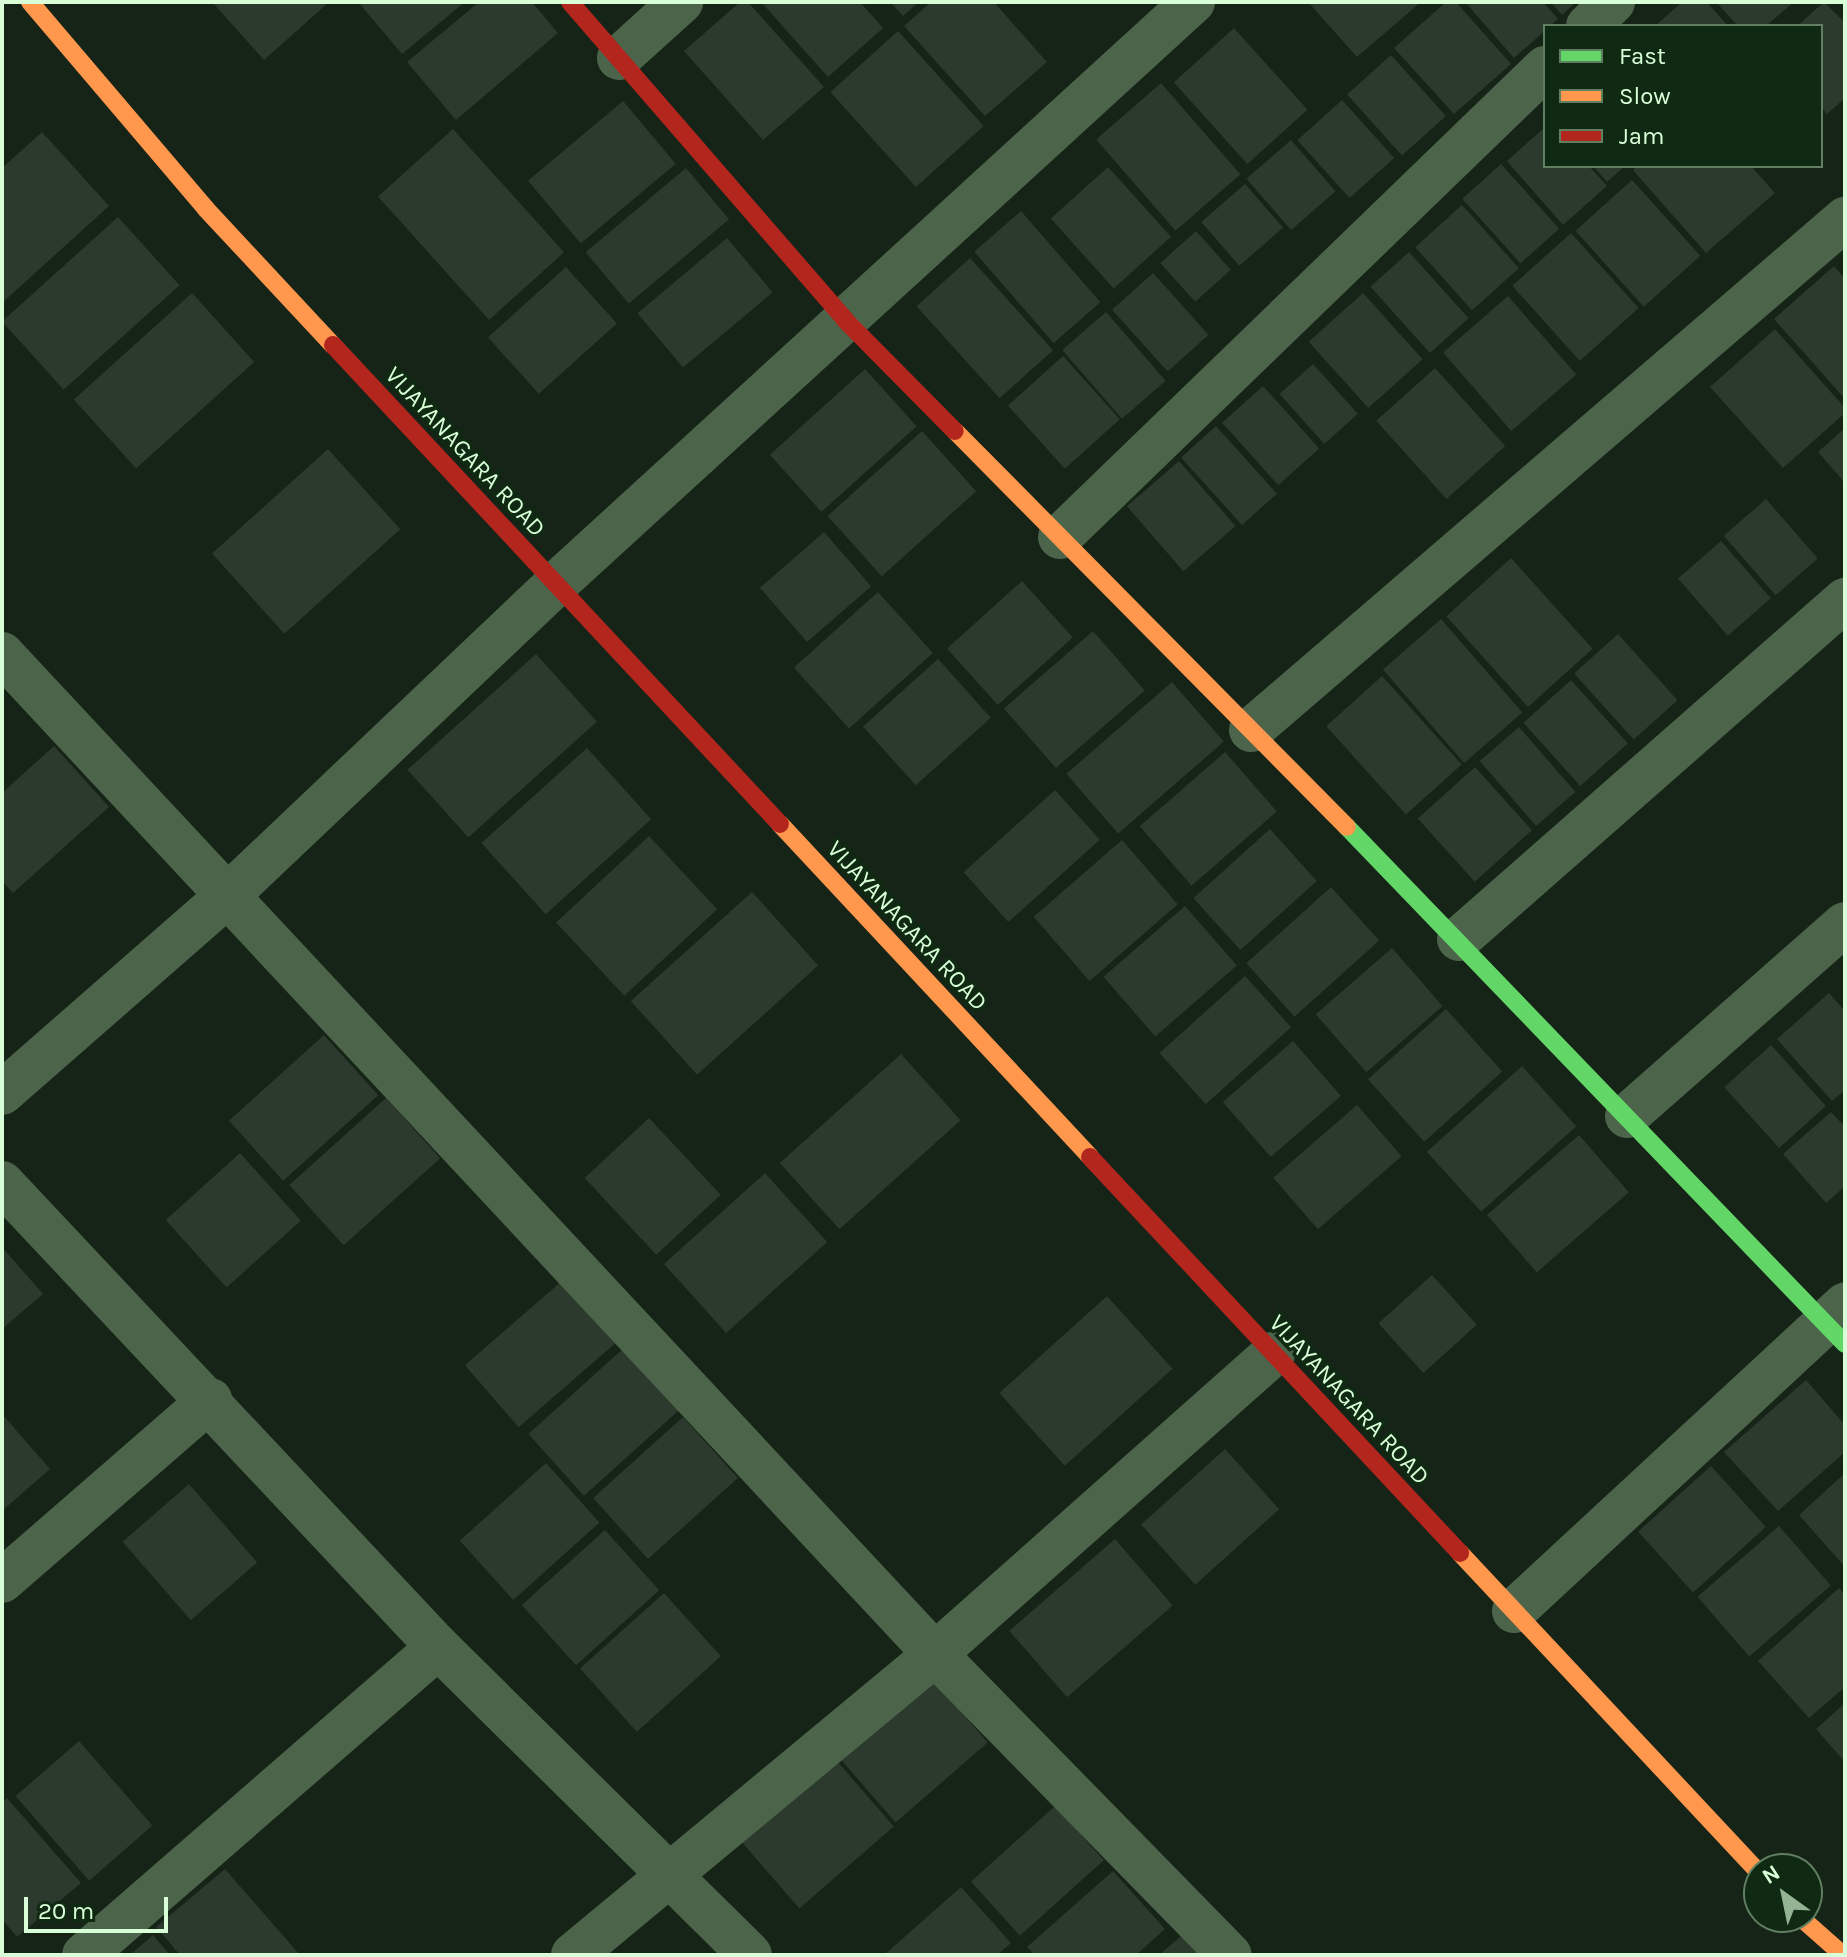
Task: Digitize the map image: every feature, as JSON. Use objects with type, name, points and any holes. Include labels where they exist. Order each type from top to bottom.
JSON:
[{"type":"street","name":"VIJAYANAGARA ROAD","points":[[30,2],[206,209],[1743,1856]]},
{"type":"street","points":[[570,2],[845,320],[1459,939],[1627,1116],[1838,1323],[1514,1611]]},
{"type":"street","points":[[619,58],[681,2]]},
{"type":"street","points":[[2,1093],[225,898],[556,584],[1193,2]]},
{"type":"street","points":[[1590,24],[1613,2]]},
{"type":"street","points":[[1060,537],[1543,70]]},
{"type":"street","points":[[1251,730],[1845,219]]},
{"type":"street","points":[[1459,939],[1845,600]]},
{"type":"street","points":[[2,654],[225,898],[935,1654],[1230,1955]]},
{"type":"street","points":[[1627,1116],[1845,924]]},
{"type":"street","points":[[2,1183],[210,1400],[438,1647],[750,1955]]},
{"type":"street","points":[[573,1955],[668,1872],[935,1654],[1273,1354]]},
{"type":"street","points":[[2,1581],[210,1400]]},
{"type":"street","points":[[84,1955],[438,1647]]},
{"type":"street","points":[[1818,1933],[1843,1955]]},
{"type":"building","points":[[212,2],[329,2],[264,60]]},
{"type":"building","points":[[358,2],[465,2],[402,54]]},
{"type":"building","points":[[479,2],[532,2],[558,33],[456,120],[407,62]]},
{"type":"building","points":[[740,2],[748,2],[824,87],[763,140],[684,51]]},
{"type":"building","points":[[761,2],[860,2],[883,28],[828,77]]},
{"type":"building","points":[[890,2],[919,2],[903,16]]},
{"type":"building","points":[[931,2],[994,2],[1047,62],[985,116],[904,26]]},
{"type":"building","points":[[1308,2],[1421,2],[1357,57]]},
{"type":"building","points":[[1446,2],[1456,2],[1511,64],[1454,114],[1394,48]]},
{"type":"building","points":[[1465,2],[1543,2],[1558,19],[1552,24],[1543,24],[1543,32],[1514,58]]},
{"type":"building","points":[[1550,2],[1576,2],[1562,15]]},
{"type":"building","points":[[1682,2],[1707,2],[1726,24],[1657,24]]},
{"type":"building","points":[[1716,2],[1794,2],[1768,24],[1736,24]]},
{"type":"building","points":[[1824,2],[1845,23],[1845,98],[1827,114],[1823,109],[1823,24],[1799,24]]},
{"type":"building","points":[[1234,28],[1308,110],[1247,164],[1174,82]]},
{"type":"building","points":[[898,31],[984,126],[916,187],[830,92]]},
{"type":"building","points":[[1391,55],[1446,116],[1402,155],[1347,94]]},
{"type":"building","points":[[1161,83],[1240,174],[1175,231],[1096,139]]},
{"type":"building","points":[[1342,100],[1394,158],[1350,198],[1297,140]]},
{"type":"building","points":[[623,101],[676,164],[581,244],[528,181]]},
{"type":"building","points":[[453,129],[564,252],[489,320],[378,197]]},
{"type":"building","points":[[1543,129],[1543,168],[1591,168],[1607,186],[1563,225],[1507,161]]},
{"type":"building","points":[[42,132],[109,206],[2,303],[2,168]]},
{"type":"building","points":[[1291,140],[1336,191],[1291,230],[1246,179]]},
{"type":"building","points":[[1501,164],[1559,229],[1521,263],[1462,199]]},
{"type":"building","points":[[1108,167],[1171,237],[1114,288],[1051,219]]},
{"type":"building","points":[[686,168],[729,219],[629,304],[586,252]]},
{"type":"building","points":[[1595,168],[1623,168],[1607,182]]},
{"type":"building","points":[[1753,168],[1775,193],[1706,253],[1633,170]]},
{"type":"building","points":[[1632,180],[1700,256],[1644,307],[1576,231]]},
{"type":"building","points":[[1245,184],[1283,228],[1239,266],[1201,222]]},
{"type":"building","points":[[1462,205],[1519,268],[1472,310],[1415,247]]},
{"type":"building","points":[[1021,211],[1100,302],[1054,343],[974,252]]},
{"type":"building","points":[[118,217],[180,285],[64,390],[2,321]]},
{"type":"building","points":[[1196,231],[1231,270],[1195,302],[1160,263]]},
{"type":"building","points":[[1571,233],[1639,308],[1580,361],[1512,286]]},
{"type":"building","points":[[727,238],[773,292],[683,368],[637,313]]},
{"type":"building","points":[[1409,252],[1469,318],[1430,353],[1370,287]]},
{"type":"building","points":[[970,258],[1053,350],[999,398],[916,306]]},
{"type":"building","points":[[1834,266],[1845,279],[1845,399],[1774,319]]},
{"type":"building","points":[[566,267],[617,323],[539,394],[488,337]]},
{"type":"building","points":[[1153,273],[1209,335],[1168,371],[1112,310]]},
{"type":"building","points":[[192,293],[254,362],[136,469],[74,399]]},
{"type":"building","points":[[1363,293],[1423,359],[1368,408],[1309,342]]},
{"type":"building","points":[[1508,296],[1576,374],[1511,431],[1443,352]]},
{"type":"building","points":[[1106,312],[1166,381],[1122,419],[1062,350]]},
{"type":"building","points":[[1775,329],[1845,408],[1845,413],[1783,468],[1710,387]]},
{"type":"building","points":[[1063,356],[1120,419],[1065,469],[1008,406]]},
{"type":"building","points":[[1313,364],[1358,414],[1324,444],[1280,394]]},
{"type":"building","points":[[1435,368],[1505,446],[1447,499],[1376,421]]},
{"type":"building","points":[[865,369],[917,426],[821,512],[770,455]]},
{"type":"building","points":[[1263,386],[1319,448],[1278,485],[1222,423]]},
{"type":"building","points":[[1216,426],[1277,494],[1242,525],[1181,457]]},
{"type":"building","points":[[1845,428],[1845,483],[1818,452]]},
{"type":"building","points":[[922,431],[976,491],[882,576],[828,516]]},
{"type":"building","points":[[328,449],[400,529],[284,634],[212,553]]},
{"type":"building","points":[[1179,461],[1235,526],[1183,571],[1127,506]]},
{"type":"building","points":[[1766,499],[1818,559],[1776,595],[1724,536]]},
{"type":"building","points":[[824,532],[871,586],[807,642],[760,588]]},
{"type":"building","points":[[1721,541],[1771,598],[1728,636],[1678,578]]},
{"type":"building","points":[[1511,558],[1593,649],[1528,707],[1446,616]]},
{"type":"building","points":[[1022,581],[1073,637],[998,705],[947,649]]},
{"type":"building","points":[[878,592],[933,653],[849,729],[794,668]]},
{"type":"building","points":[[1441,619],[1522,713],[1464,763],[1383,670]]},
{"type":"building","points":[[1093,631],[1145,691],[1056,768],[1004,708]]},
{"type":"building","points":[[1618,634],[1678,700],[1634,740],[1574,673]]},
{"type":"building","points":[[536,654],[597,722],[468,837],[407,770]]},
{"type":"building","points":[[938,659],[991,718],[916,785],[863,727]]},
{"type":"building","points":[[1382,676],[1462,764],[1406,815],[1326,726]]},
{"type":"building","points":[[1571,680],[1628,743],[1580,786],[1523,723]]},
{"type":"building","points":[[1172,682],[1224,742],[1118,833],[1066,774]]},
{"type":"building","points":[[1519,727],[1575,792],[1536,826],[1480,761]]},
{"type":"building","points":[[54,746],[109,807],[13,893],[2,881],[2,793]]},
{"type":"building","points":[[587,748],[651,819],[546,914],[481,843]]},
{"type":"building","points":[[1225,752],[1277,812],[1192,886],[1140,826]]},
{"type":"building","points":[[1475,767],[1532,830],[1475,882],[1418,819]]},
{"type":"building","points":[[1055,790],[1100,840],[1008,922],[964,872]]},
{"type":"building","points":[[1270,829],[1317,881],[1240,950],[1193,898]]},
{"type":"building","points":[[649,836],[717,909],[624,996],[556,923]]},
{"type":"building","points":[[1122,840],[1178,904],[1089,981],[1034,917]]},
{"type":"building","points":[[1331,887],[1379,941],[1294,1017],[1246,963]]},
{"type":"building","points":[[752,892],[818,966],[697,1075],[631,1001]]},
{"type":"building","points":[[1185,906],[1237,966],[1155,1036],[1103,977]]},
{"type":"building","points":[[1392,948],[1443,1006],[1366,1072],[1316,1014]]},
{"type":"building","points":[[1245,976],[1291,1027],[1206,1104],[1160,1053]]},
{"type":"building","points":[[1829,993],[1845,1011],[1845,1090],[1832,1101],[1777,1039]]},
{"type":"building","points":[[1446,1009],[1502,1071],[1424,1142],[1368,1079]]},
{"type":"building","points":[[324,1035],[378,1095],[283,1181],[229,1121]]},
{"type":"building","points":[[1293,1041],[1341,1096],[1271,1157],[1223,1102]]},
{"type":"building","points":[[1771,1045],[1826,1106],[1779,1148],[1724,1087]]},
{"type":"building","points":[[901,1054],[961,1120],[839,1229],[780,1163]]},
{"type":"building","points":[[1522,1066],[1576,1126],[1481,1212],[1427,1152]]},
{"type":"building","points":[[386,1098],[440,1158],[344,1245],[289,1185]]},
{"type":"building","points":[[1357,1105],[1402,1156],[1318,1229],[1273,1178]]},
{"type":"building","points":[[1831,1112],[1845,1127],[1845,1186],[1826,1203],[1783,1154]]},
{"type":"building","points":[[649,1118],[721,1195],[656,1255],[585,1178]]},
{"type":"building","points":[[1579,1135],[1629,1192],[1537,1272],[1487,1215]]},
{"type":"building","points":[[240,1153],[301,1221],[227,1288],[166,1220]]},
{"type":"building","points":[[765,1173],[827,1242],[726,1333],[664,1264]]},
{"type":"building","points":[[2,1247],[43,1294],[2,1329]]},
{"type":"building","points":[[1432,1275],[1477,1325],[1423,1373],[1378,1323]]},
{"type":"building","points":[[563,1280],[617,1342],[519,1427],[465,1365]]},
{"type":"building","points":[[1107,1296],[1173,1369],[1065,1466],[999,1393]]},
{"type":"building","points":[[625,1347],[681,1409],[584,1496],[528,1434]]},
{"type":"building","points":[[1806,1380],[1845,1425],[1845,1452],[1778,1511],[1724,1452]]},
{"type":"building","points":[[2,1414],[50,1469],[2,1511]]},
{"type":"building","points":[[683,1417],[738,1478],[648,1559],[593,1498]]},
{"type":"building","points":[[1225,1449],[1279,1509],[1195,1585],[1141,1525]]},
{"type":"building","points":[[546,1463],[600,1522],[513,1600],[460,1541]]},
{"type":"building","points":[[1711,1466],[1766,1527],[1693,1593],[1638,1532]]},
{"type":"building","points":[[1845,1473],[1845,1567],[1799,1515]]},
{"type":"building","points":[[189,1484],[257,1562],[191,1620],[123,1542]]},
{"type":"building","points":[[1779,1526],[1831,1586],[1749,1656],[1697,1597]]},
{"type":"building","points":[[605,1530],[659,1590],[576,1665],[522,1605]]},
{"type":"building","points":[[1115,1539],[1173,1605],[1067,1697],[1009,1631]]},
{"type":"building","points":[[1839,1588],[1845,1595],[1845,1687],[1809,1718],[1758,1661]]},
{"type":"building","points":[[664,1593],[721,1656],[637,1732],[580,1669]]},
{"type":"building","points":[[930,1676],[988,1742],[896,1822],[838,1756]]},
{"type":"building","points":[[1845,1703],[1845,1762],[1816,1729]]},
{"type":"building","points":[[79,1741],[152,1826],[89,1881],[16,1796]]},
{"type":"building","points":[[836,1760],[894,1826],[799,1908],[742,1842]]},
{"type":"building","points":[[7,1798],[81,1883],[17,1937],[2,1919],[2,1803]]},
{"type":"building","points":[[1055,1806],[1104,1860],[1020,1936],[971,1882]]},
{"type":"building","points":[[225,1869],[300,1955],[180,1955],[156,1927]]},
{"type":"building","points":[[1113,1871],[1165,1929],[1136,1955],[1035,1955],[1027,1947]]},
{"type":"building","points":[[961,1887],[1011,1943],[997,1955],[884,1955]]},
{"type":"building","points":[[1188,1930],[1210,1955],[1159,1955]]},
{"type":"building","points":[[153,1935],[170,1955],[130,1955]]},
{"type":"traffic: fast","points":[[1347,827],[1845,1344]]},
{"type":"traffic: slow","points":[[30,2],[206,209],[333,345]]},
{"type":"traffic: slow","points":[[955,431],[1347,827]]},
{"type":"traffic: slow","points":[[780,824],[1090,1157]]},
{"type":"traffic: slow","points":[[1460,1553],[1743,1856]]},
{"type":"traffic: slow","points":[[1818,1933],[1843,1955]]},
{"type":"traffic: jam","points":[[570,2],[845,320],[955,431]]},
{"type":"traffic: jam","points":[[333,345],[780,824]]},
{"type":"traffic: jam","points":[[1090,1157],[1460,1553]]}]
